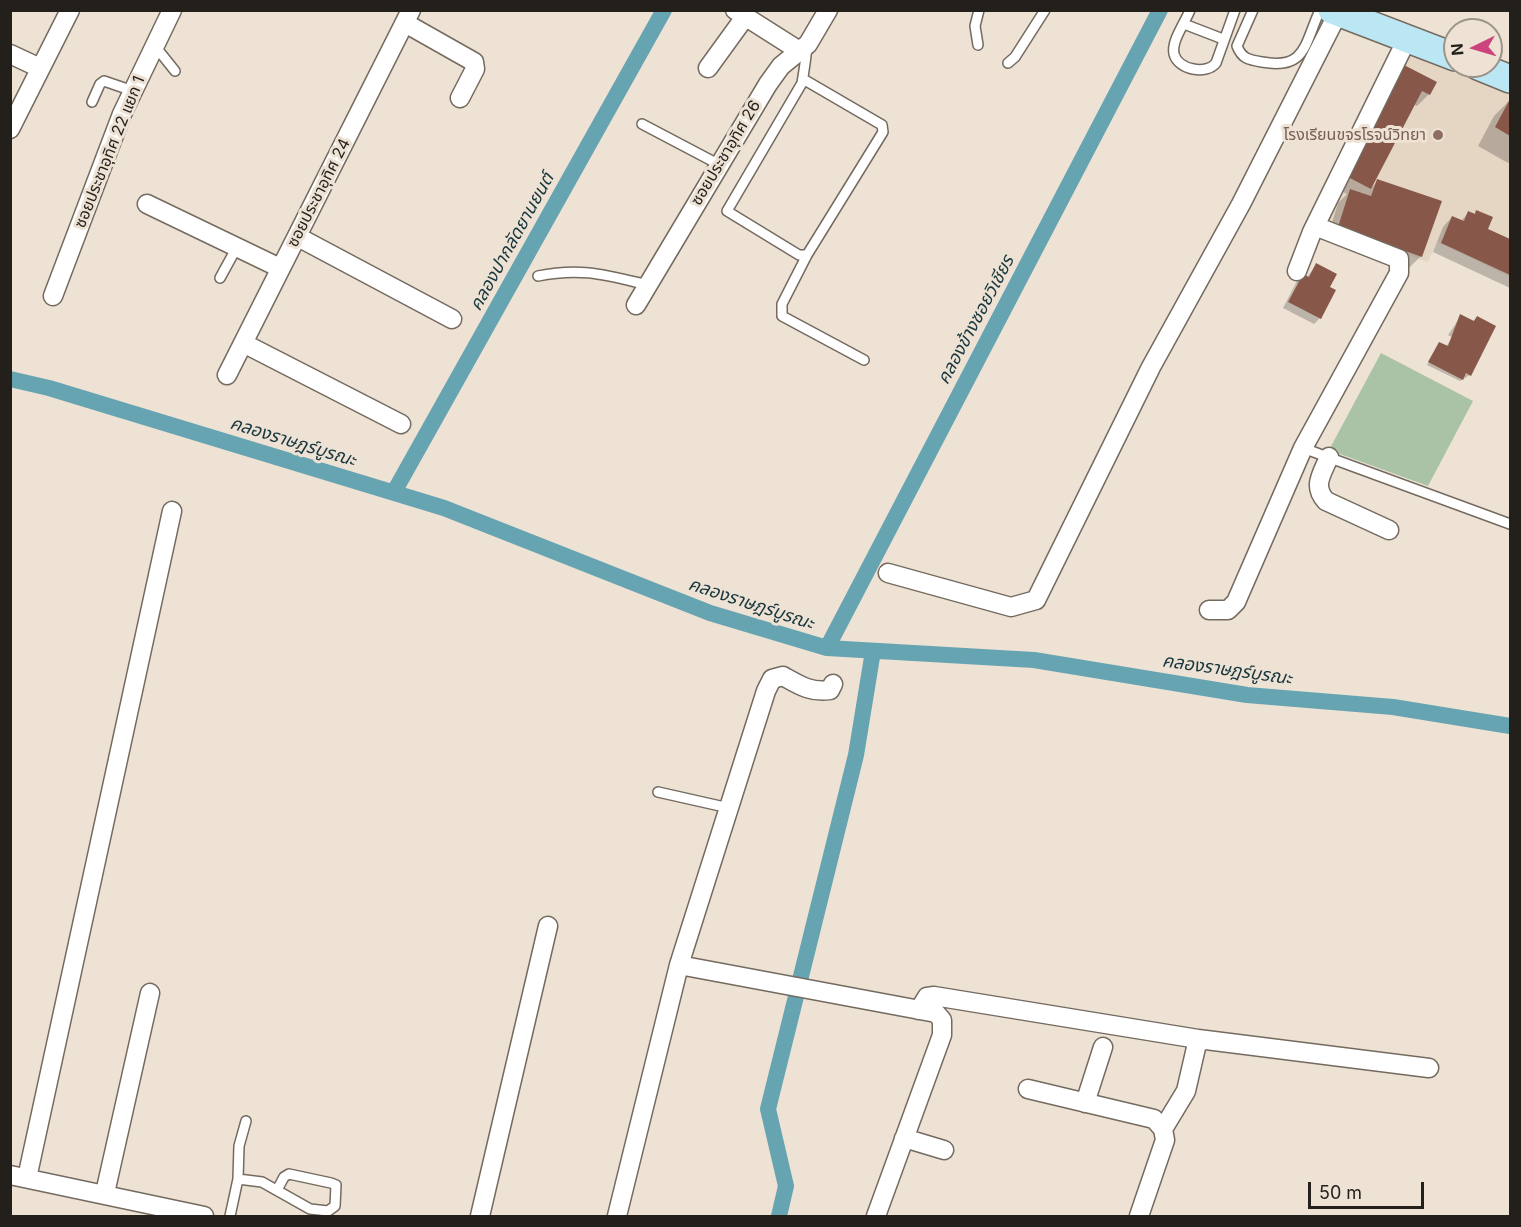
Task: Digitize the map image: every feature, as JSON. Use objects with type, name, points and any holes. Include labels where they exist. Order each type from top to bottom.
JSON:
[{"type":"main road","points":[[1374,10],[1443,36]]},
{"type":"main road","points":[[1330,11],[1443,52]]},
{"type":"street","points":[[10,129],[70,10]]},
{"type":"street","name":"ซอยประชาอุทิศ 22 แยก 1","points":[[53,296],[133,91],[172,10]]},
{"type":"street","name":"ซอยประชาอุทิศ 26","points":[[636,305],[718,164],[768,84],[803,47],[828,10]]},
{"type":"street","points":[[888,573],[1011,607],[1036,600],[1151,367],[1241,204],[1330,11]]},
{"type":"street","points":[[708,68],[740,14],[803,47]]},
{"type":"street","points":[[408,16],[474,62],[475,69],[460,98]]},
{"type":"street","name":"ซอยประชาอุทิศ 24","points":[[227,375],[408,16]]},
{"type":"street","points":[[1297,271],[1315,226],[1407,39]]},
{"type":"street","points":[[10,54],[40,68]]},
{"type":"street","points":[[147,204],[280,268]]},
{"type":"street","points":[[1209,610],[1228,610],[1236,602],[1303,448],[1399,273],[1399,259],[1315,226]]},
{"type":"street","points":[[298,237],[452,319]]},
{"type":"street","points":[[243,343],[401,424]]},
{"type":"street","points":[[1329,457],[1317,486],[1319,493],[1326,501],[1389,530]]},
{"type":"street","points":[[172,511],[19,1176],[105,1193],[139,1210],[203,1216]]},
{"type":"street","points":[[617,1216],[679,965],[766,691],[772,679],[783,675],[805,689],[818,692],[830,690],[833,684]]},
{"type":"street","points":[[480,1216],[548,926]]},
{"type":"street","points":[[679,965],[936,1013],[942,1020],[942,1035],[876,1216]]},
{"type":"street","points":[[105,1193],[150,993]]},
{"type":"street","points":[[920,1010],[927,997],[934,996],[1198,1040],[1429,1068]]},
{"type":"street","points":[[1163,1129],[1185,1091],[1198,1040]]},
{"type":"street","points":[[1085,1103],[1103,1047]]},
{"type":"street","points":[[1028,1089],[1154,1119],[1163,1129],[1165,1140],[1139,1216]]},
{"type":"street","points":[[904,1138],[944,1150]]},
{"type":"lane","points":[[978,45],[975,26],[979,10]]},
{"type":"lane","points":[[1008,63],[1015,57],[1045,10]]},
{"type":"lane","points":[[1191,10],[1174,45],[1174,56],[1181,63],[1202,71],[1212,69],[1235,10]]},
{"type":"lane","points":[[1253,10],[1237,46],[1240,54],[1246,60],[1281,66],[1292,63],[1330,11]]},
{"type":"lane","points":[[1184,24],[1223,39]]},
{"type":"lane","points":[[155,46],[175,71]]},
{"type":"lane","points":[[803,47],[803,79],[727,211],[788,249],[799,255],[807,255]]},
{"type":"lane","points":[[803,79],[870,116],[882,125],[883,132],[807,255],[782,304],[782,316],[864,360]]},
{"type":"lane","points":[[92,102],[100,84],[104,81],[133,91]]},
{"type":"lane","points":[[642,123],[718,164]]},
{"type":"lane","points":[[220,278],[237,247]]},
{"type":"lane","points":[[538,276],[566,270],[598,273],[648,285]]},
{"type":"lane","points":[[1303,448],[1510,524]]},
{"type":"lane","points":[[658,792],[729,808]]},
{"type":"lane","points":[[230,1216],[237,1179],[239,1146],[246,1121]]},
{"type":"lane","points":[[237,1179],[262,1182],[320,1212],[328,1211],[335,1206],[336,1185],[331,1183],[289,1174],[284,1177],[278,1190]]},
{"type":"shaded area","name":"โรงเรียนขจรโรจน์วิทยา","points":[[1408,55],[1443,68],[1443,78],[1468,78],[1510,94],[1510,277],[1437,242],[1428,262],[1323,224]]},
{"type":"green space","points":[[1381,353],[1473,401],[1428,486],[1329,450]]},
{"type":"building","points":[[1404,65],[1437,82],[1430,95],[1422,91],[1371,189],[1346,176]]},
{"type":"building","points":[[1510,99],[1510,136],[1495,127]]},
{"type":"building","points":[[1377,179],[1442,201],[1422,257],[1338,227],[1350,189],[1371,196]]},
{"type":"building","points":[[1476,210],[1493,217],[1488,229],[1510,239],[1510,275],[1441,243],[1452,216],[1464,221],[1468,211],[1475,214]]},
{"type":"building","points":[[1316,263],[1337,274],[1330,287],[1336,290],[1321,319],[1288,302],[1303,274],[1309,277]]},
{"type":"building","points":[[1460,314],[1474,321],[1477,316],[1496,326],[1471,376],[1466,373],[1463,380],[1428,362],[1439,342],[1448,346]]},
{"type":"waterway","name":"คลองปากลัดยานยนต์","points":[[394,492],[664,10]]},
{"type":"waterway","name":"คลองข้างซอยวิเชียร","points":[[827,648],[1160,10]]},
{"type":"waterway","name":"คลองราษฎร์บูรณะ","points":[[10,379],[49,388],[444,508],[710,613],[827,648],[1034,660],[1247,695],[1393,707],[1510,726]]},
{"type":"waterway","points":[[779,1216],[786,1186],[768,1109],[856,755],[873,651]]},
{"type":"place","name":"โรงเรียนขจรโรจน์วิทยา","points":[[1438,135]]}]
